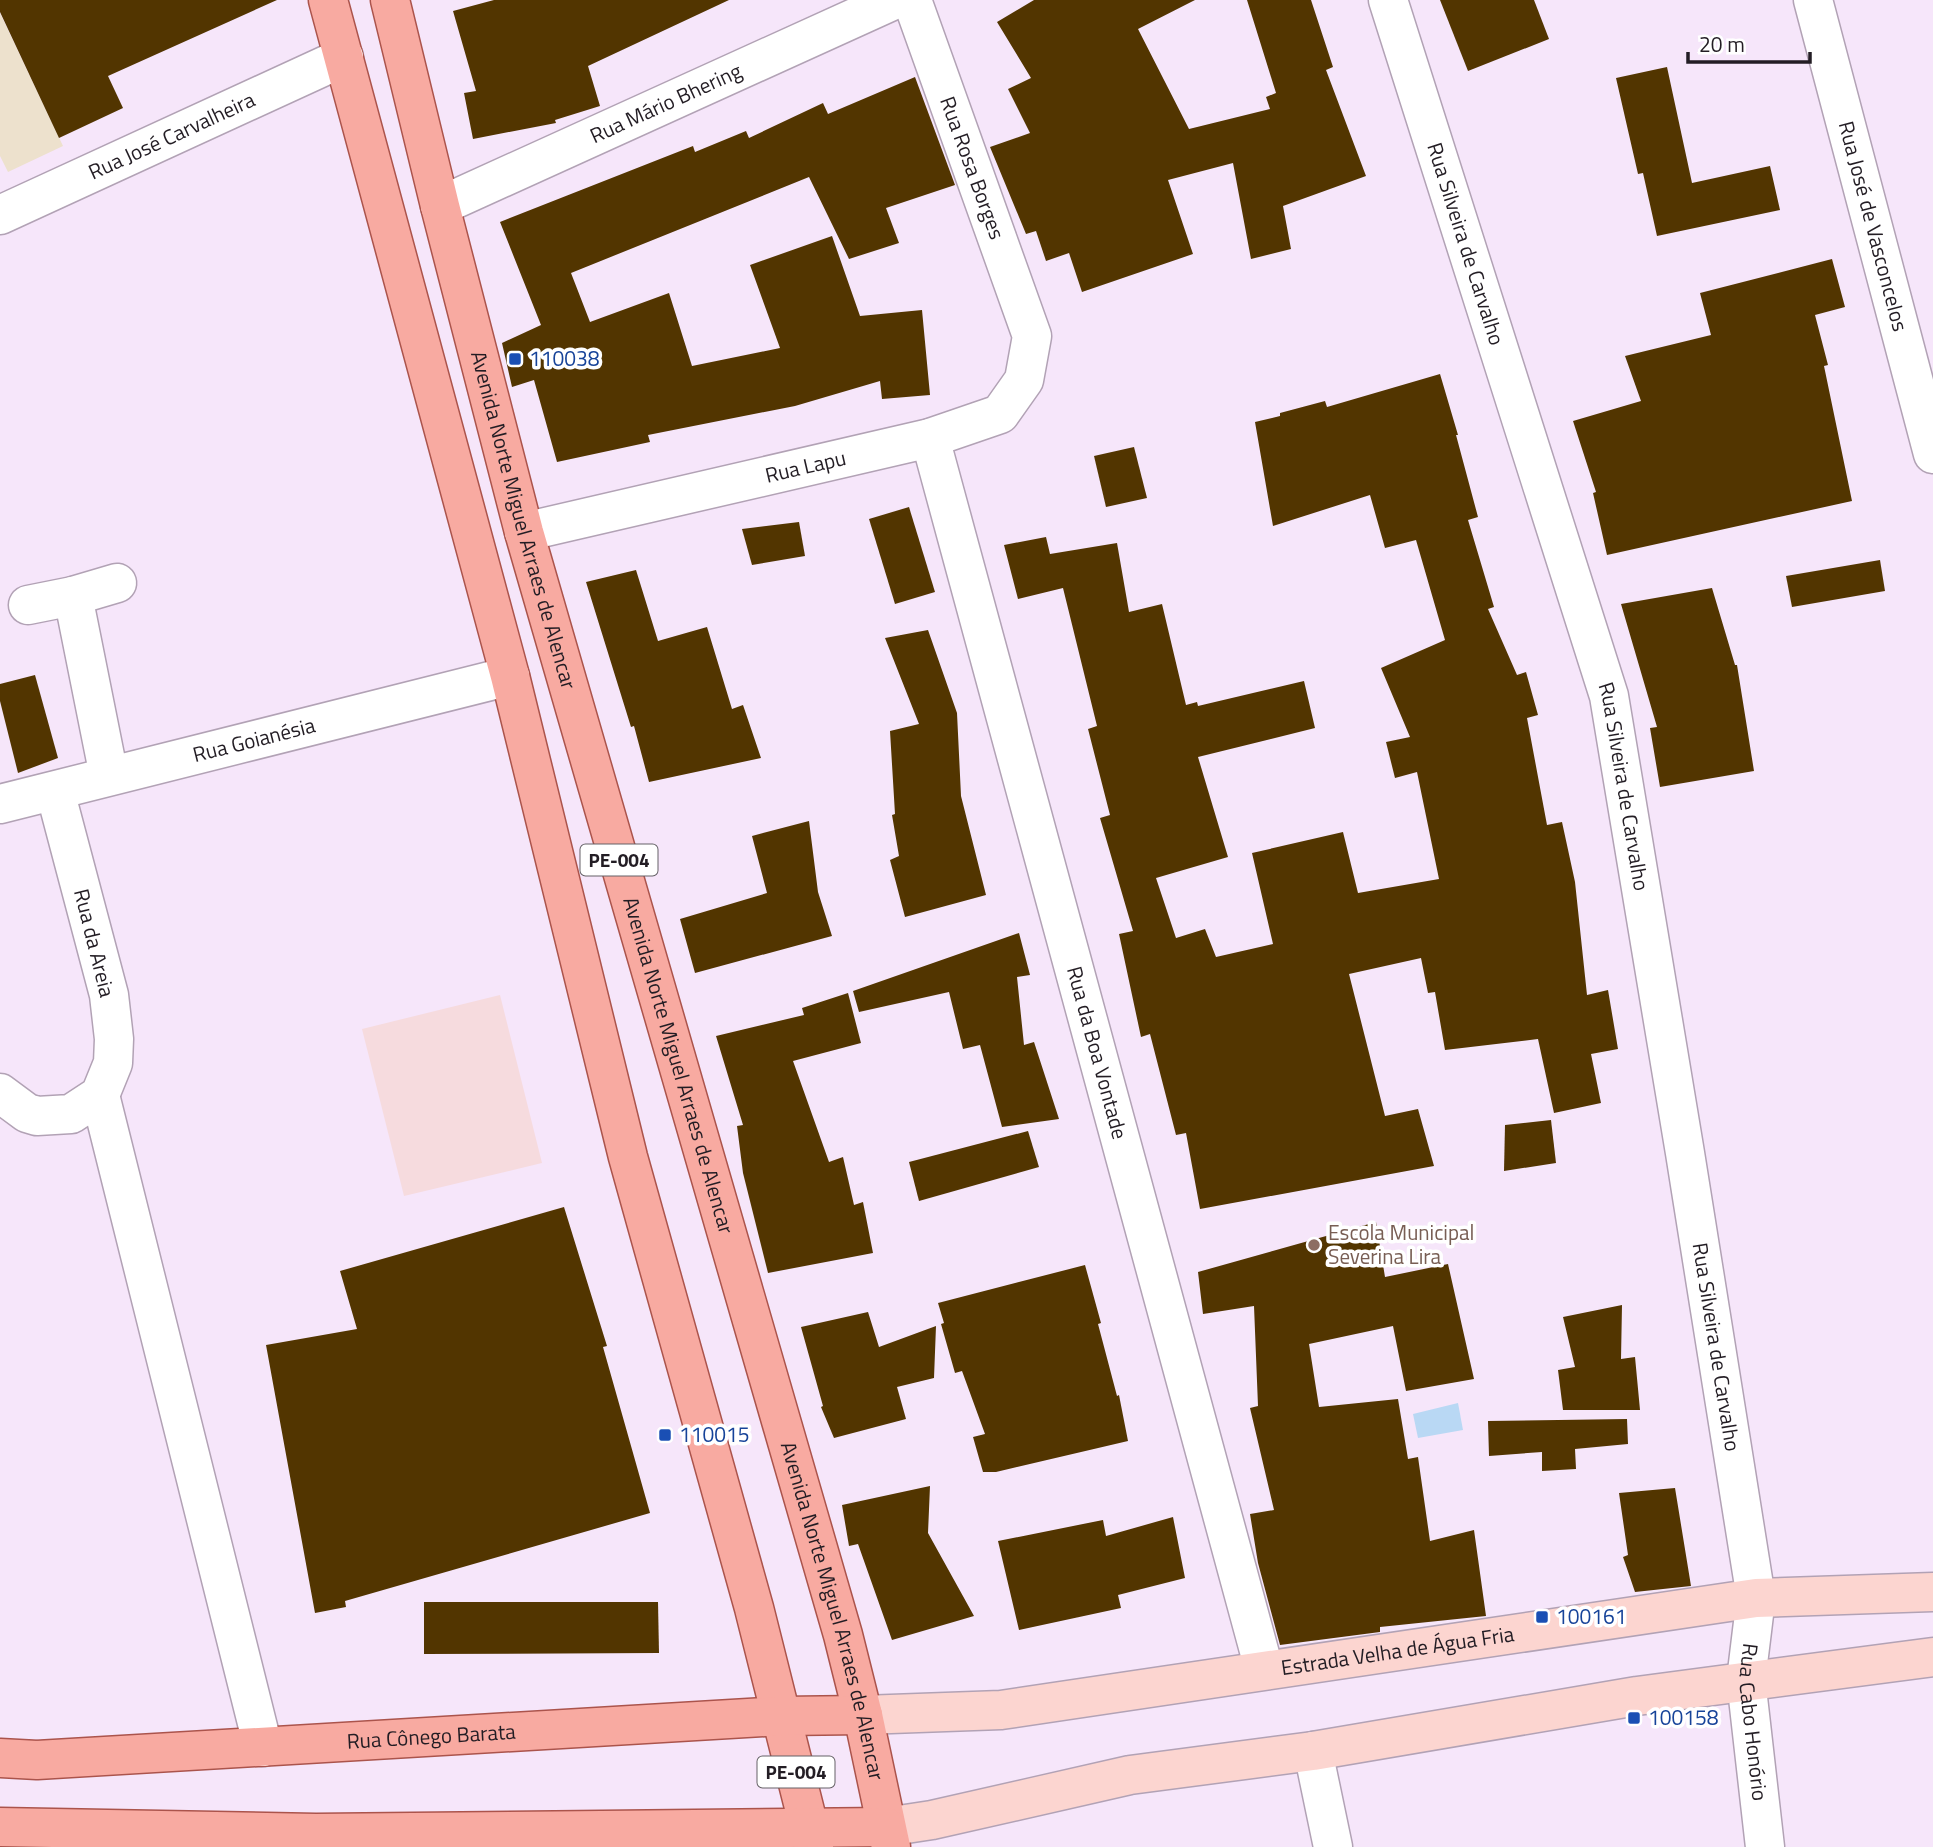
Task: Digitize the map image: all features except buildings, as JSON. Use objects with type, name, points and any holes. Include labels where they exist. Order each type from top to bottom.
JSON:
[{"type":"main road","name":"PE-004","points":[[328,0],[510,676],[628,1157],[782,1717],[812,1837]]},
{"type":"main road","name":"Avenida Norte Miguel Arraes de Alencar","points":[[390,0],[524,532],[835,1609],[863,1715],[888,1837]]},
{"type":"main road","name":"Estrada Velha de Água Fria","points":[[863,1715],[1001,1710],[1756,1598],[1933,1592]]},
{"type":"main road","points":[[0,1827],[317,1840],[888,1837],[932,1820],[1130,1775],[1313,1751],[1637,1696],[1933,1657]]},
{"type":"main road","name":"Rua Cônego Barata","points":[[0,1758],[37,1760],[782,1717],[863,1715]]},
{"type":"street","name":"Rua Mário Bhering","points":[[440,206],[894,0]]},
{"type":"street","name":"Rua Rosa Borges","points":[[912,0],[1032,336]]},
{"type":"street","name":"Rua Silveira de Carvalho","points":[[1388,0],[1609,696],[1756,1598]]},
{"type":"street","name":"Rua José de Vasconcelos","points":[[1813,0],[1933,454]]},
{"type":"street","name":"Rua José Carvalheira","points":[[0,215],[344,57]]},
{"type":"street","name":"Rua Lapu","points":[[524,532],[930,438],[1000,414],[1024,380],[1032,336]]},
{"type":"street","name":"Rua da Boa Vontade","points":[[930,438],[1264,1669]]},
{"type":"street","points":[[28,605],[117,583]]},
{"type":"street","points":[[73,596],[109,776]]},
{"type":"street","name":"Rua Goianésia","points":[[0,804],[510,676]]},
{"type":"street","name":"Rua da Areia","points":[[55,791],[109,995],[114,1039],[113,1063],[100,1095]]},
{"type":"street","points":[[0,1093],[27,1113],[37,1116],[71,1114],[100,1095],[263,1747]]},
{"type":"street","name":"Rua Cabo Honório","points":[[1756,1598],[1746,1680],[1765,1847]]},
{"type":"street","points":[[1313,1751],[1333,1847]]},
{"type":"shaded area","points":[[0,13],[63,146],[8,172],[0,156]]},
{"type":"shaded area","points":[[500,995],[542,1163],[404,1196],[362,1029]]},
{"type":"water","points":[[1458,1403],[1463,1430],[1418,1438],[1413,1414]]},
{"type":"place","name":"110038","points":[[515,359]]},
{"type":"place","name":"Escola Municipal Severina Lira","points":[[1314,1245]]},
{"type":"place","name":"110015","points":[[665,1435]]},
{"type":"place","name":"100161","points":[[1542,1617]]},
{"type":"place","name":"100158","points":[[1634,1718]]}]
